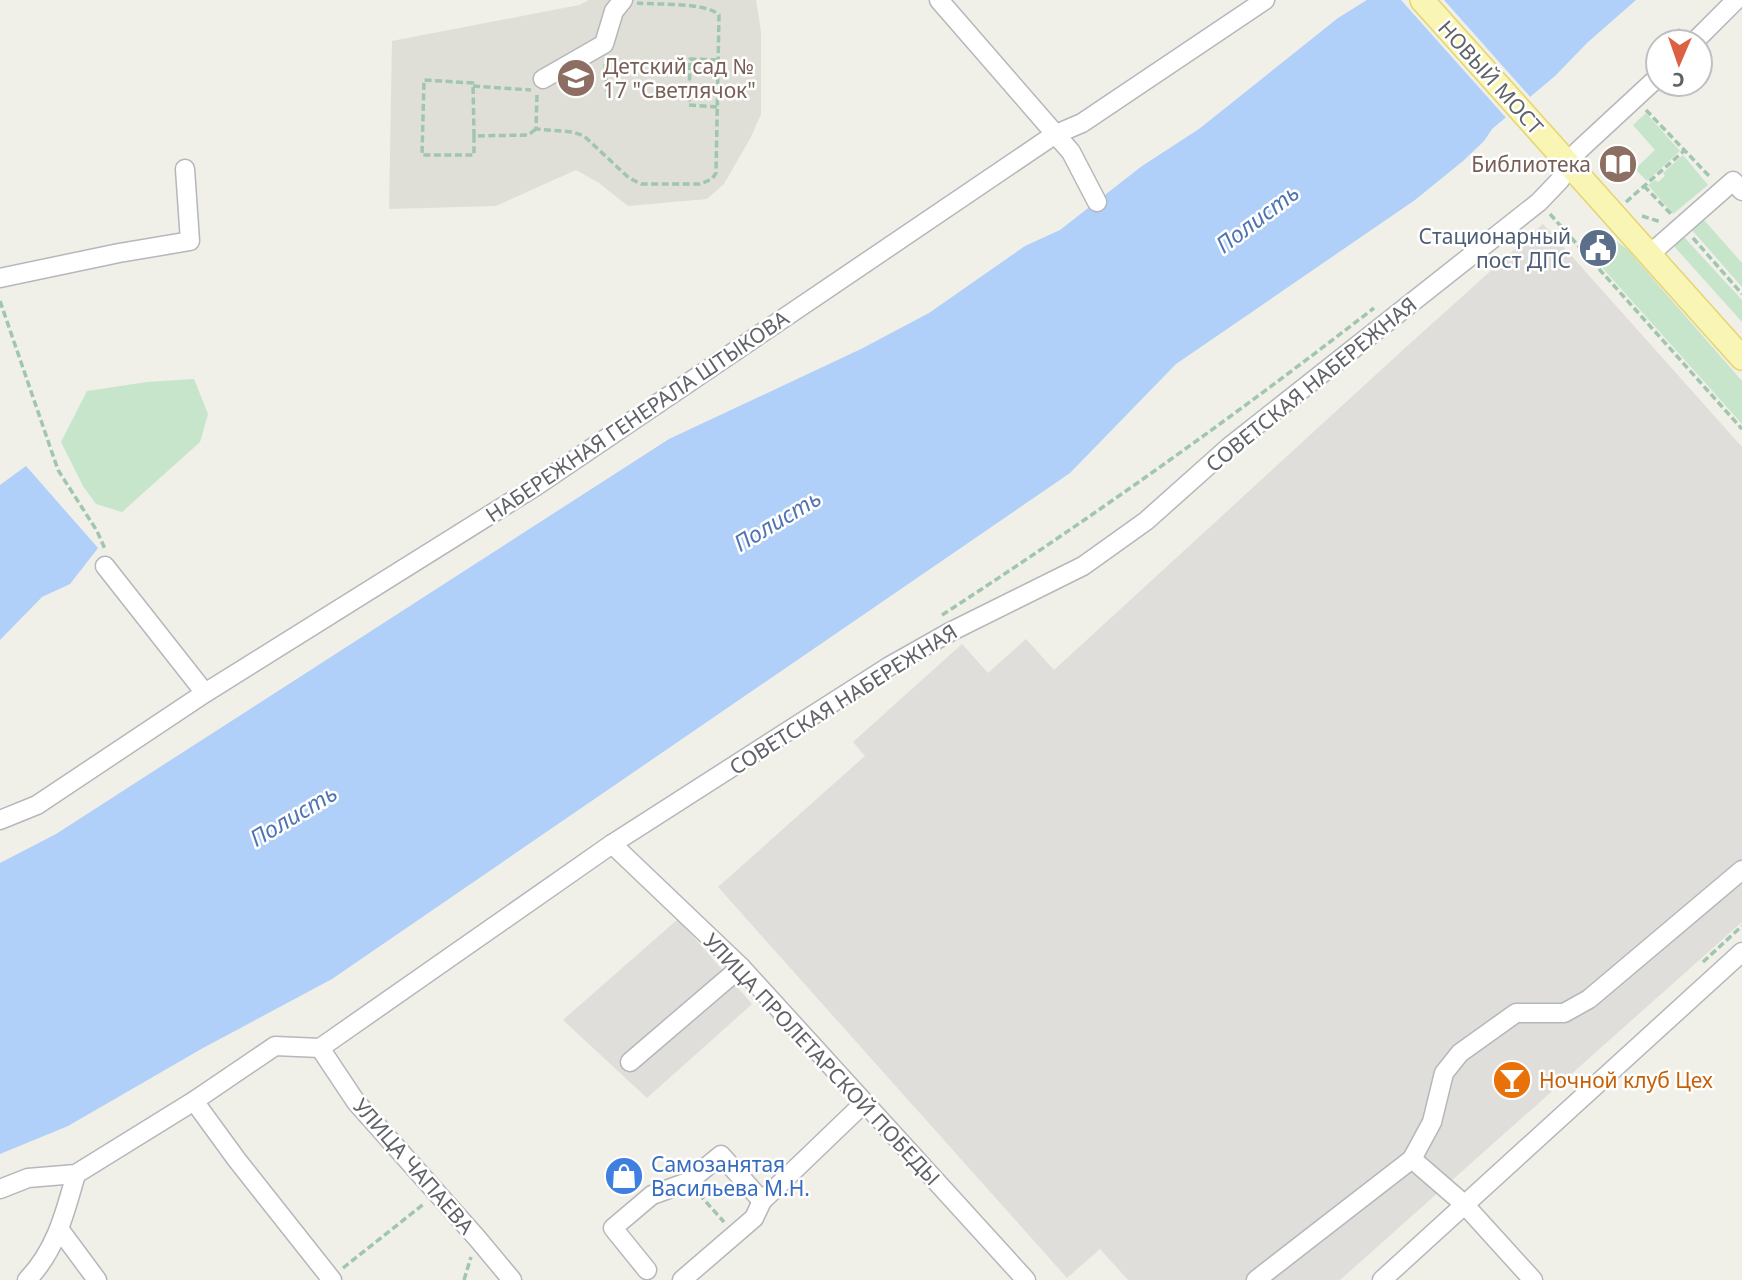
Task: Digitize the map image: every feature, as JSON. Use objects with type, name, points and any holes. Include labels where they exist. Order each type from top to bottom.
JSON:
[{"type":"main road","name":"НОВЫЙ МОСТ","points":[[1422,0],[1742,358]]},
{"type":"street","points":[[939,0],[1070,152],[1097,202]]},
{"type":"street","name":"НАБЕРЕЖНАЯ ГЕНЕРАЛА ШТЫКОВА","points":[[0,820],[37,806],[205,694],[536,486],[1054,135],[1082,123],[1264,0]]},
{"type":"street","points":[[1708,28],[1737,0]]},
{"type":"street","points":[[540,85],[604,44],[614,11],[622,1]]},
{"type":"street","name":"СОВЕТСКАЯ НАБЕРЕЖНАЯ","points":[[320,1048],[612,844],[888,667],[950,632],[1083,566],[1146,521],[1229,447],[1539,202],[1560,180],[1564,158],[1578,151],[1644,90]]},
{"type":"street","points":[[0,278],[190,241],[185,169]]},
{"type":"street","points":[[1650,254],[1733,181],[1742,191]]},
{"type":"street","points":[[105,566],[205,694]]},
{"type":"street","name":"УЛИЦА ПРОЛЕТАРСКОЙ ПОБЕДЫ","points":[[612,844],[741,967],[1026,1280]]},
{"type":"street","points":[[1256,1280],[1412,1159],[1432,1122],[1444,1073],[1460,1053],[1516,1013],[1564,1013],[1589,999],[1742,870]]},
{"type":"street","points":[[1382,1280],[1742,952]]},
{"type":"street","points":[[630,1062],[741,967]]},
{"type":"street","points":[[0,1189],[27,1178],[76,1174],[194,1101],[275,1045],[320,1048]]},
{"type":"street","name":"УЛИЦА ЧАПАЕВА","points":[[320,1048],[356,1102],[512,1280]]},
{"type":"street","points":[[194,1101],[331,1279]]},
{"type":"street","points":[[682,1280],[754,1218],[762,1201],[864,1103]]},
{"type":"street","points":[[647,1270],[613,1228],[652,1195],[688,1182],[721,1155],[762,1201]]},
{"type":"street","points":[[1412,1159],[1464,1204],[1533,1280]]},
{"type":"street","points":[[27,1280],[61,1230],[76,1174]]},
{"type":"street","points":[[61,1230],[97,1280]]},
{"type":"path","points":[[474,136],[528,135],[536,129],[573,132],[584,136],[629,178],[641,184],[701,184],[712,179],[716,173],[719,15],[713,10],[622,1]]},
{"type":"path","points":[[604,44],[608,100]]},
{"type":"path","points":[[717,107],[689,105],[690,59],[718,60]]},
{"type":"path","points":[[425,79],[473,83],[474,136],[474,155],[422,155],[425,79]]},
{"type":"path","points":[[473,86],[540,85],[536,129]]},
{"type":"path","points":[[1645,108],[1722,190]]},
{"type":"path","points":[[1628,201],[1685,150]]},
{"type":"path","points":[[1539,202],[1742,429]]},
{"type":"path","points":[[0,301],[58,470],[105,545],[105,566]]},
{"type":"path","points":[[939,617],[1018,566],[1257,399],[1378,305]]},
{"type":"path","points":[[1703,962],[1742,926]]},
{"type":"path","points":[[688,1182],[735,1235]]},
{"type":"path","points":[[331,1279],[437,1193]]},
{"type":"shaded area","name":"Детский сад № 17 \"Светлячок\"","points":[[589,0],[756,0],[761,31],[761,114],[724,184],[707,199],[628,206],[599,183],[576,170],[496,206],[389,209],[392,41],[579,5]]},
{"type":"shaded area","points":[[1543,224],[1742,447],[1742,922],[1340,1280],[1128,1280],[1100,1249],[1067,1278],[718,887],[865,756],[853,742],[962,644],[988,673],[1026,639],[1054,670]]},
{"type":"shaded area","points":[[678,919],[752,1004],[647,1098],[563,1020]]},
{"type":"green space","points":[[1646,113],[1680,151],[1647,181],[1635,169],[1655,150],[1633,125]]},
{"type":"green space","points":[[1683,155],[1708,185],[1673,214],[1648,185],[1665,176],[1663,173]]},
{"type":"green space","points":[[1704,220],[1742,263],[1742,287],[1692,230]]},
{"type":"green space","points":[[1602,228],[1607,232],[1591,247],[1599,255],[1615,240],[1627,249],[1742,381],[1742,424],[1582,245]]},
{"type":"green space","points":[[1683,236],[1742,300],[1742,322],[1673,245]]},
{"type":"green space","points":[[194,379],[208,414],[200,442],[122,512],[96,504],[83,486],[61,442],[87,391],[147,382]]},
{"type":"water","name":"Полисть","points":[[1367,0],[1636,0],[1587,43],[1555,76],[1492,129],[1484,141],[1463,161],[1415,200],[1176,364],[1070,473],[332,979],[203,1048],[68,1126],[0,1154],[0,863],[56,834],[669,439],[861,349],[929,313],[1025,246],[1060,230],[1142,166],[1199,129],[1338,18]]},
{"type":"water","points":[[26,466],[98,548],[70,584],[42,597],[0,640],[0,485]]},
{"type":"pier","points":[[1401,0],[1444,0],[1533,100],[1508,120]]},
{"type":"place","name":"Детский сад № 17 \"Светлячок\"","points":[[576,78]]},
{"type":"place","name":"Библиотека","points":[[1618,164]]},
{"type":"place","name":"Стационарный пост ДПС","points":[[1598,248]]},
{"type":"place","name":"Ночной клуб Цех","points":[[1512,1080]]},
{"type":"place","name":"Самозанятая Васильева М.Н.","points":[[624,1176]]}]
